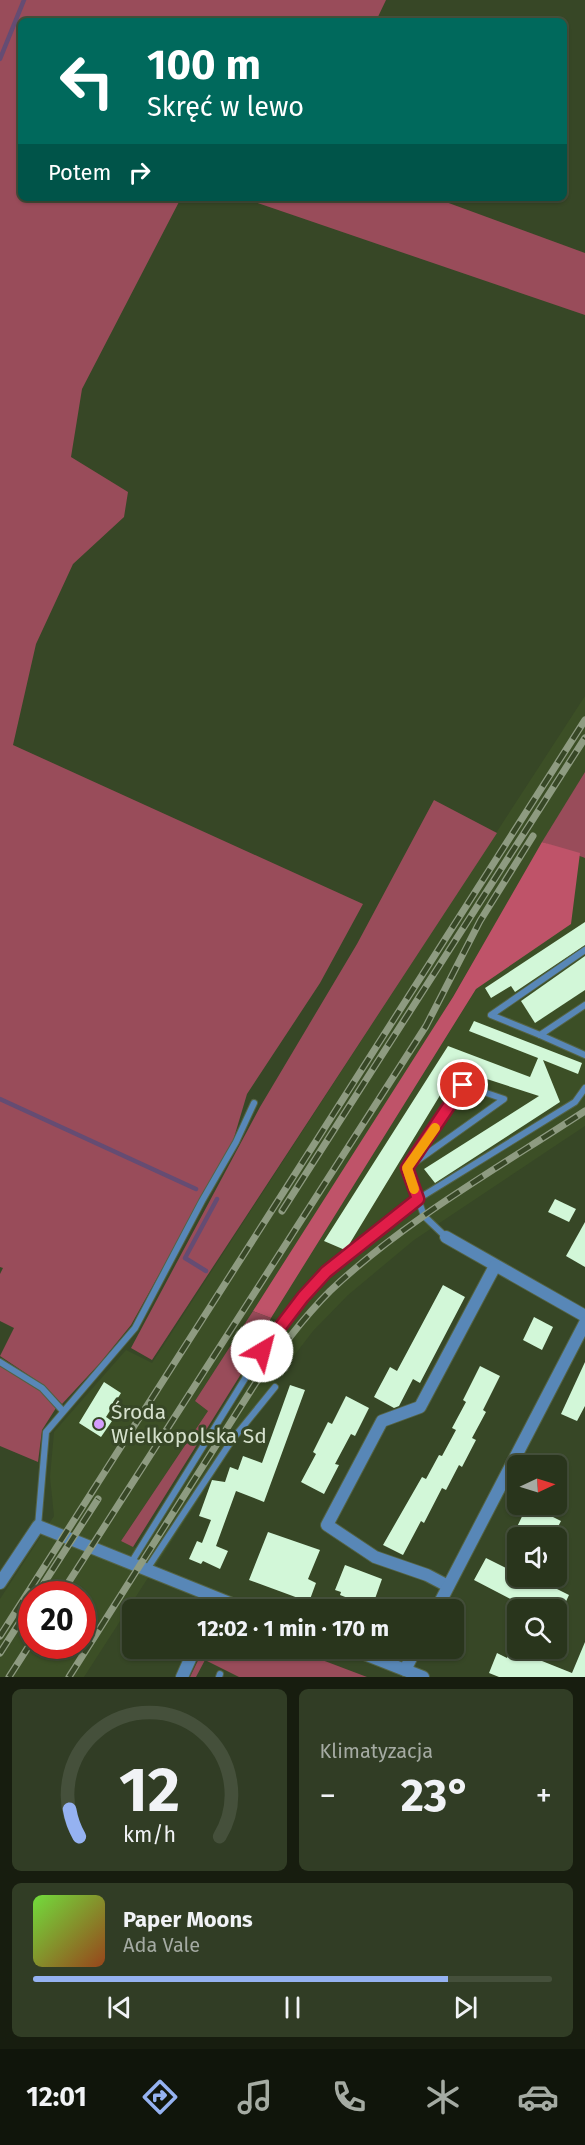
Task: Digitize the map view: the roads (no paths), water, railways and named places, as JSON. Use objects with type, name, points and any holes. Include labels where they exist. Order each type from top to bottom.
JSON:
[{"type":"street","points":[[446,1237],[585,1316]]},
{"type":"street","points":[[448,1586],[427,1575],[375,1557],[327,1525],[382,1421],[420,1407],[495,1266]]},
{"type":"street","points":[[442,1599],[585,1323]]},
{"type":"street","points":[[0,1583],[38,1526],[147,1569],[207,1599]]},
{"type":"street","points":[[182,1677],[190,1659]]},
{"type":"street","points":[[377,1659],[423,1677]]},
{"type":"street","points":[[405,1670],[410,1659]]},
{"type":"lane","points":[[585,950],[491,1015],[585,1055]]},
{"type":"lane","points":[[540,1035],[585,1005]]},
{"type":"lane","points":[[463,1085],[504,1100],[465,1127],[407,1168],[463,1085]]},
{"type":"lane","points":[[131,1563],[262,1351],[303,1297],[326,1272],[418,1199],[574,1102],[585,1088]]},
{"type":"lane","points":[[38,1526],[46,1432],[62,1410],[107,1363],[135,1328],[236,1142],[254,1103]]},
{"type":"lane","points":[[407,1168],[424,1216],[446,1237]]},
{"type":"lane","points":[[0,1362],[42,1388],[62,1410]]},
{"type":"lane","points":[[147,1569],[232,1440],[275,1387]]},
{"type":"waterway","points":[[0,59],[24,0]]},
{"type":"waterway","points":[[0,1099],[196,1189]]},
{"type":"waterway","points":[[206,1271],[185,1258],[217,1199]]},
{"type":"railway","points":[[0,1636],[585,720]]},
{"type":"railway","points":[[282,1211],[585,738]]},
{"type":"railway","points":[[69,1581],[426,1026],[480,921],[533,836]]},
{"type":"railway","points":[[69,1677],[255,1384],[291,1336],[330,1291],[359,1265],[421,1218],[585,1111]]},
{"type":"railway","points":[[45,1581],[98,1499]]},
{"type":"railway","points":[[0,1653],[18,1625]]},
{"type":"railway","points":[[9,1677],[20,1659]]},
{"type":"place","name":"Środa Wielkopolska Sd","points":[[99,1424]]}]
